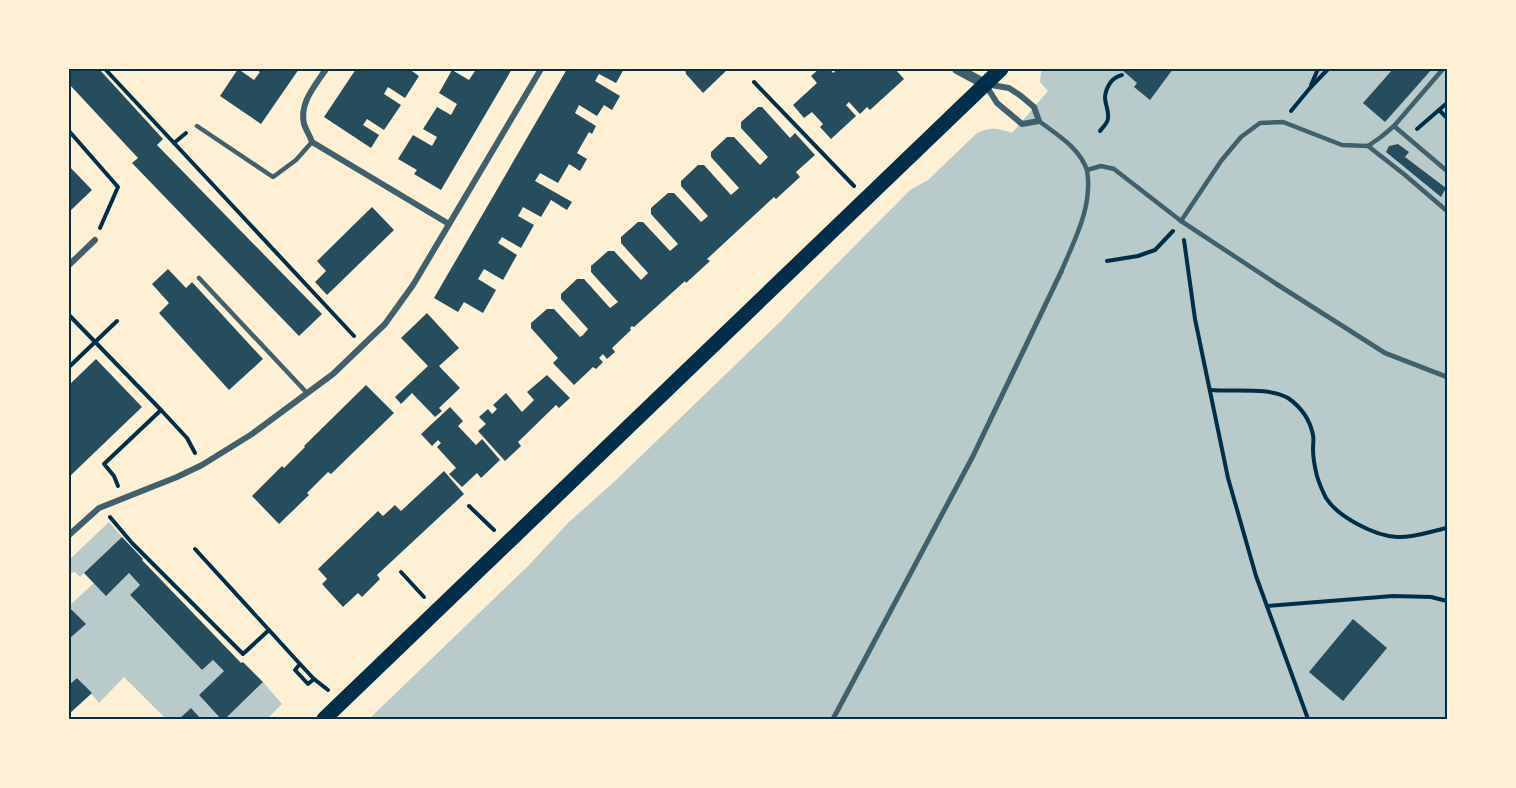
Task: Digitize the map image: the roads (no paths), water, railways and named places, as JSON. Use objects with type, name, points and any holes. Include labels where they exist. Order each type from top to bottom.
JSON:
[{"type":"main road","points":[[324,719],[1001,69]]},
{"type":"street","points":[[326,69],[303,107],[305,125],[312,142],[449,224]]},
{"type":"street","points":[[69,535],[93,512],[202,465],[252,434],[333,374],[385,324],[413,285],[541,69]]},
{"type":"street","points":[[957,69],[986,84],[1009,88],[1034,107],[1039,121],[1022,124],[997,103],[986,84]]},
{"type":"street","points":[[69,265],[95,240]]},
{"type":"street","points":[[833,719],[973,456],[1061,272]]},
{"type":"street","points":[[1278,285],[1385,353],[1447,377]]},
{"type":"lane","points":[[1368,146],[1394,126],[1443,69]]},
{"type":"lane","points":[[1039,121],[1079,153],[1084,161],[1089,182],[1085,213],[1061,272]]},
{"type":"lane","points":[[1181,221],[1221,161],[1241,137],[1260,123],[1283,122],[1342,145],[1368,146],[1447,212]]},
{"type":"lane","points":[[197,126],[273,177],[296,160],[312,142]]},
{"type":"lane","points":[[1394,126],[1447,171]]},
{"type":"lane","points":[[1087,170],[1101,166],[1114,169],[1181,221],[1278,285]]},
{"type":"lane","points":[[199,278],[307,393]]}]
